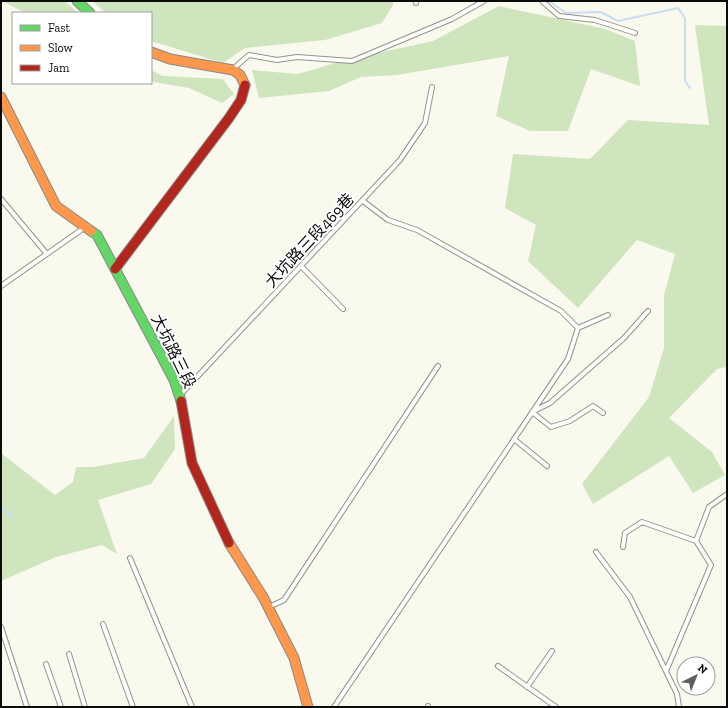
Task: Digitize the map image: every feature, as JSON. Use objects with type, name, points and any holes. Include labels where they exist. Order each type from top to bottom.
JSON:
[{"type":"street","points":[[77,1],[89,12]]},
{"type":"street","points":[[115,269],[240,102],[245,92],[244,82],[238,73],[233,70],[170,59],[152,52]]},
{"type":"street","name":"大坑路三段","points":[[1,97],[49,195],[56,206],[98,235],[174,380],[180,395],[192,463],[214,506],[228,541],[269,608],[294,658],[308,707]]},
{"type":"lane","points":[[233,70],[248,55],[277,60],[297,57],[352,61],[452,19],[484,1]]},
{"type":"lane","points":[[542,1],[559,16],[596,20],[635,33]]},
{"type":"lane","name":"大坑路三段469巷","points":[[180,395],[400,160],[425,123],[432,87]]},
{"type":"lane","points":[[1,199],[47,254]]},
{"type":"lane","points":[[363,201],[388,220],[417,230],[561,311],[578,328]]},
{"type":"lane","points":[[1,286],[86,226]]},
{"type":"lane","points":[[301,266],[343,309]]},
{"type":"lane","points":[[532,412],[550,403],[624,338],[648,311]]},
{"type":"lane","points":[[334,707],[568,359],[578,328],[608,315]]},
{"type":"lane","points":[[269,608],[284,600],[438,366]]},
{"type":"lane","points":[[532,412],[551,427],[570,421],[593,406],[603,413]]},
{"type":"lane","points":[[514,439],[547,466]]},
{"type":"lane","points":[[696,541],[709,507],[727,494]]},
{"type":"lane","points":[[623,547],[625,533],[642,522],[696,541],[711,565],[666,671]]},
{"type":"lane","points":[[596,552],[630,597],[677,694],[679,707]]},
{"type":"lane","points":[[130,558],[192,707]]},
{"type":"lane","points":[[104,624],[133,707]]},
{"type":"lane","points":[[1,627],[28,707]]},
{"type":"lane","points":[[527,687],[552,651]]},
{"type":"lane","points":[[69,654],[86,707]]},
{"type":"lane","points":[[46,664],[61,707]]},
{"type":"lane","points":[[498,666],[556,707]]},
{"type":"green space","points":[[2,1],[65,1],[77,12],[23,12]]},
{"type":"green space","points":[[92,1],[393,1],[393,5],[382,23],[325,40],[245,48],[223,63],[152,41],[152,12],[105,12]]},
{"type":"green space","points":[[499,6],[605,29],[635,41],[640,86],[591,69],[568,131],[530,131],[496,116],[509,56],[397,75],[361,77],[329,91],[259,98],[252,70],[298,74],[345,60],[433,41]]},
{"type":"green space","points":[[695,25],[727,26],[727,367],[717,369],[669,418],[712,452],[725,475],[693,493],[669,456],[593,504],[582,484],[649,397],[664,348],[664,295],[675,254],[637,240],[578,308],[528,261],[536,225],[505,208],[513,154],[590,159],[628,120],[709,125]]},
{"type":"green space","points":[[152,70],[163,76],[223,79],[234,94],[222,103],[189,88],[152,81]]},
{"type":"green space","points":[[174,416],[175,449],[151,484],[98,500],[117,554],[102,545],[56,557],[1,581],[1,453],[55,495],[73,482],[76,467],[93,467],[144,458]]},
{"type":"waterway","points":[[549,1],[566,13],[601,12],[618,21],[678,8],[685,18],[685,81],[690,88]]},
{"type":"waterway","points":[[1,508],[13,518]]},
{"type":"traffic: fast","points":[[77,1],[89,12]]},
{"type":"traffic: fast","points":[[91,231],[97,235],[174,380],[181,401]]},
{"type":"traffic: slow","points":[[152,52],[170,59],[233,70],[240,75],[245,85]]},
{"type":"traffic: slow","points":[[1,97],[56,206],[91,231]]},
{"type":"traffic: slow","points":[[229,543],[263,597],[294,658],[308,707]]},
{"type":"traffic: jam","points":[[115,269],[229,118],[241,100],[245,85]]},
{"type":"traffic: jam","points":[[181,401],[192,463],[229,543]]}]
